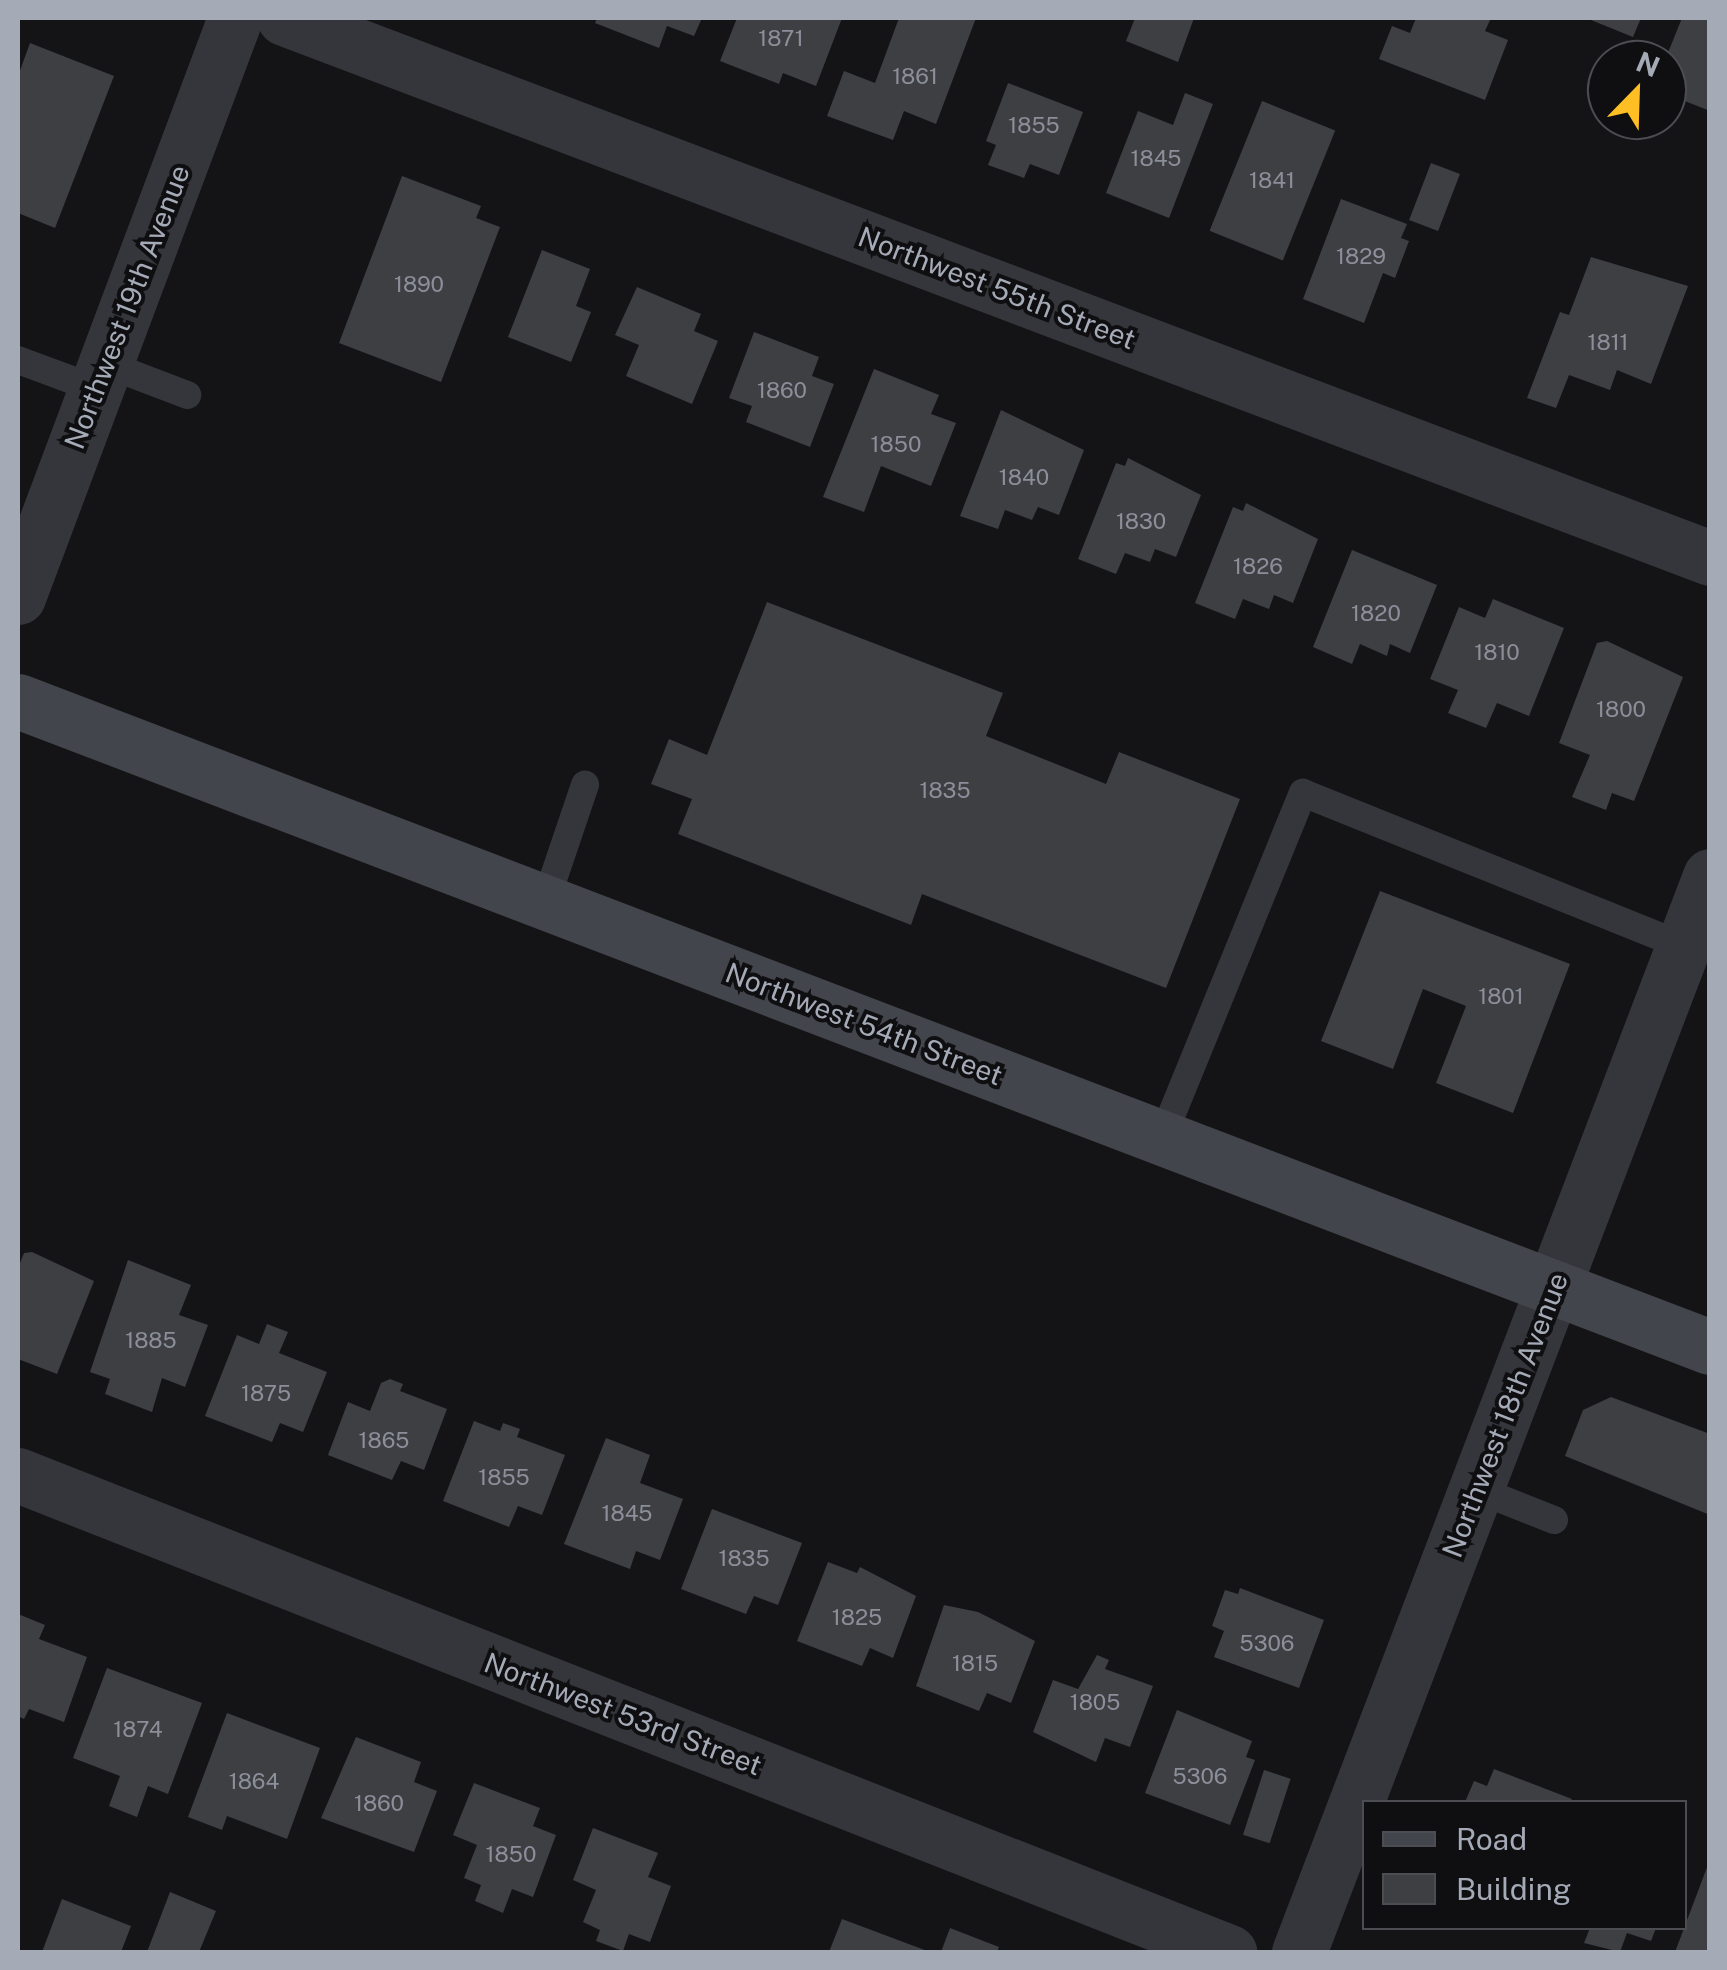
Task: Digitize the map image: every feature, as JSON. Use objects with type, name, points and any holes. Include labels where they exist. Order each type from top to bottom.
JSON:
[{"type":"main road","name":"Northwest 54th Street","points":[[18,701],[1710,1347]]},
{"type":"street","name":"Northwest 19th Avenue","points":[[18,598],[236,18]]},
{"type":"street","name":"Northwest 55th Street","points":[[284,18],[1710,558]]},
{"type":"street","name":"Northwest 18th Avenue","points":[[1299,1952],[1710,876]]},
{"type":"street","name":"Northwest 53rd Street","points":[[18,1475],[1229,1952]]},
{"type":"lane","points":[[18,360],[187,395]]},
{"type":"lane","points":[[546,903],[585,786]]},
{"type":"lane","points":[[1162,1138],[1303,793],[1683,946]]},
{"type":"lane","points":[[1476,1489],[1554,1520]]},
{"type":"building","points":[[597,18],[702,18],[694,36],[667,26],[659,48],[595,23]]},
{"type":"building","points":[[737,18],[842,18],[816,86],[783,73],[779,84],[720,61]]},
{"type":"building","points":[[899,18],[976,18],[936,124],[904,111],[893,140],[827,116],[844,71],[875,83]]},
{"type":"building","points":[[1135,18],[1194,18],[1178,62],[1126,41]]},
{"type":"building","points":[[1416,18],[1491,18],[1485,31],[1508,40],[1485,100],[1379,59],[1392,26],[1410,33]]},
{"type":"building","points":[[1586,18],[1641,18],[1633,37]]},
{"type":"building","points":[[1682,18],[1710,18],[1710,111],[1687,102],[1687,40],[1673,40]]},
{"type":"building","points":[[30,43],[114,76],[55,228],[18,213],[18,76]]},
{"type":"building","points":[[1008,83],[1083,112],[1059,175],[1030,164],[1024,178],[988,165],[996,145],[986,141]]},
{"type":"building","points":[[1185,93],[1213,104],[1169,218],[1106,193],[1138,111],[1173,125]]},
{"type":"building","points":[[1262,101],[1335,131],[1283,260],[1210,231]]},
{"type":"building","points":[[1431,163],[1460,174],[1438,231],[1409,220]]},
{"type":"building","points":[[402,176],[481,206],[476,218],[500,227],[441,382],[339,343]]},
{"type":"building","points":[[1341,199],[1407,224],[1401,238],[1409,241],[1395,278],[1383,273],[1364,323],[1303,299]]},
{"type":"building","points":[[542,250],[590,269],[576,306],[591,312],[571,362],[508,337]]},
{"type":"building","points":[[1591,257],[1688,286],[1651,384],[1617,370],[1610,390],[1569,375],[1556,408],[1527,398],[1560,312],[1569,315]]},
{"type":"building","points":[[637,287],[701,314],[694,331],[718,341],[692,404],[626,376],[639,345],[615,335]]},
{"type":"building","points":[[754,332],[819,357],[812,376],[834,384],[810,447],[746,422],[752,406],[729,398]]},
{"type":"building","points":[[874,369],[939,395],[931,414],[956,423],[931,486],[881,466],[864,512],[823,497]]},
{"type":"building","points":[[1001,410],[1084,450],[1059,515],[1038,507],[1032,520],[1005,510],[998,529],[960,516]]},
{"type":"building","points":[[1128,458],[1201,495],[1176,557],[1155,549],[1150,562],[1125,553],[1116,574],[1078,559],[1116,463],[1125,466]]},
{"type":"building","points":[[1246,503],[1318,539],[1293,603],[1274,595],[1269,609],[1243,599],[1235,619],[1195,603],[1233,507],[1243,511]]},
{"type":"building","points":[[1352,550],[1437,585],[1410,653],[1390,644],[1387,656],[1360,644],[1352,664],[1313,647]]},
{"type":"building","points":[[1493,599],[1564,628],[1529,716],[1497,703],[1486,728],[1448,713],[1458,690],[1430,679],[1459,607],[1485,618]]},
{"type":"building","points":[[767,602],[1003,693],[986,736],[1106,784],[1119,752],[1240,799],[1166,988],[922,894],[911,925],[678,834],[692,799],[651,784],[669,739],[707,755]]},
{"type":"building","points":[[1607,641],[1683,677],[1634,801],[1612,793],[1606,810],[1572,797],[1590,755],[1559,743],[1597,643]]},
{"type":"building","points":[[1380,891],[1570,964],[1513,1113],[1436,1083],[1466,1006],[1423,989],[1393,1069],[1321,1041]]},
{"type":"building","points":[[32,1252],[94,1281],[57,1374],[18,1359],[18,1268],[24,1253]]},
{"type":"building","points":[[128,1260],[191,1285],[179,1315],[208,1325],[185,1387],[162,1378],[152,1412],[105,1394],[110,1379],[90,1372]]},
{"type":"building","points":[[267,1324],[288,1332],[279,1353],[327,1372],[303,1432],[280,1423],[272,1442],[205,1416],[237,1335],[259,1344]]},
{"type":"building","points":[[390,1379],[403,1384],[400,1391],[447,1409],[424,1470],[401,1461],[392,1480],[328,1455],[348,1402],[370,1411],[381,1383]]},
{"type":"building","points":[[1611,1397],[1710,1434],[1710,1515],[1565,1456],[1583,1410]]},
{"type":"building","points":[[474,1421],[500,1431],[503,1423],[520,1429],[517,1437],[565,1455],[542,1515],[518,1506],[509,1527],[443,1501]]},
{"type":"building","points":[[606,1438],[650,1455],[640,1483],[683,1499],[660,1560],[636,1551],[630,1569],[564,1544]]},
{"type":"building","points":[[712,1509],[802,1543],[778,1605],[754,1596],[746,1614],[681,1589]]},
{"type":"building","points":[[828,1562],[857,1573],[860,1567],[916,1596],[893,1658],[870,1648],[862,1666],[797,1641]]},
{"type":"building","points":[[1240,1588],[1324,1620],[1299,1688],[1214,1657],[1224,1631],[1212,1626],[1225,1590],[1238,1594]]},
{"type":"building","points":[[944,1605],[978,1612],[1035,1641],[1011,1703],[987,1693],[979,1711],[916,1686]]},
{"type":"building","points":[[18,1614],[45,1625],[39,1639],[87,1657],[64,1722],[29,1709],[24,1719],[18,1716]]},
{"type":"building","points":[[1097,1655],[1109,1660],[1105,1669],[1153,1686],[1130,1747],[1105,1738],[1096,1762],[1033,1732],[1053,1680],[1078,1689]]},
{"type":"building","points":[[107,1668],[202,1703],[168,1794],[148,1786],[137,1817],[109,1806],[120,1776],[73,1758]]},
{"type":"building","points":[[1177,1710],[1252,1741],[1246,1757],[1255,1760],[1230,1825],[1145,1793]]},
{"type":"building","points":[[227,1713],[320,1748],[287,1839],[227,1816],[222,1830],[188,1817]]},
{"type":"building","points":[[356,1737],[421,1762],[414,1782],[437,1791],[414,1852],[321,1818]]},
{"type":"building","points":[[1494,1769],[1572,1799],[1466,1800],[1474,1781],[1487,1786]]},
{"type":"building","points":[[1264,1770],[1291,1779],[1270,1843],[1243,1835]]},
{"type":"building","points":[[474,1783],[540,1808],[533,1826],[556,1835],[533,1897],[512,1889],[503,1913],[475,1901],[481,1885],[464,1878],[477,1845],[453,1835]]},
{"type":"building","points":[[593,1828],[658,1853],[648,1877],[671,1886],[650,1942],[629,1934],[623,1951],[596,1941],[600,1930],[583,1922],[596,1890],[573,1880]]},
{"type":"building","points":[[1709,1862],[1710,1952],[1675,1952],[1683,1930],[1687,1930],[1687,1920]]},
{"type":"building","points":[[170,1892],[216,1911],[199,1952],[147,1952]]},
{"type":"building","points":[[62,1899],[131,1926],[121,1952],[42,1952]]},
{"type":"building","points":[[842,1919],[930,1952],[829,1952]]},
{"type":"building","points":[[950,1928],[999,1947],[997,1952],[941,1952]]},
{"type":"building","points":[[1589,1930],[1655,1930],[1651,1941],[1627,1933],[1620,1952],[1584,1943]]}]
